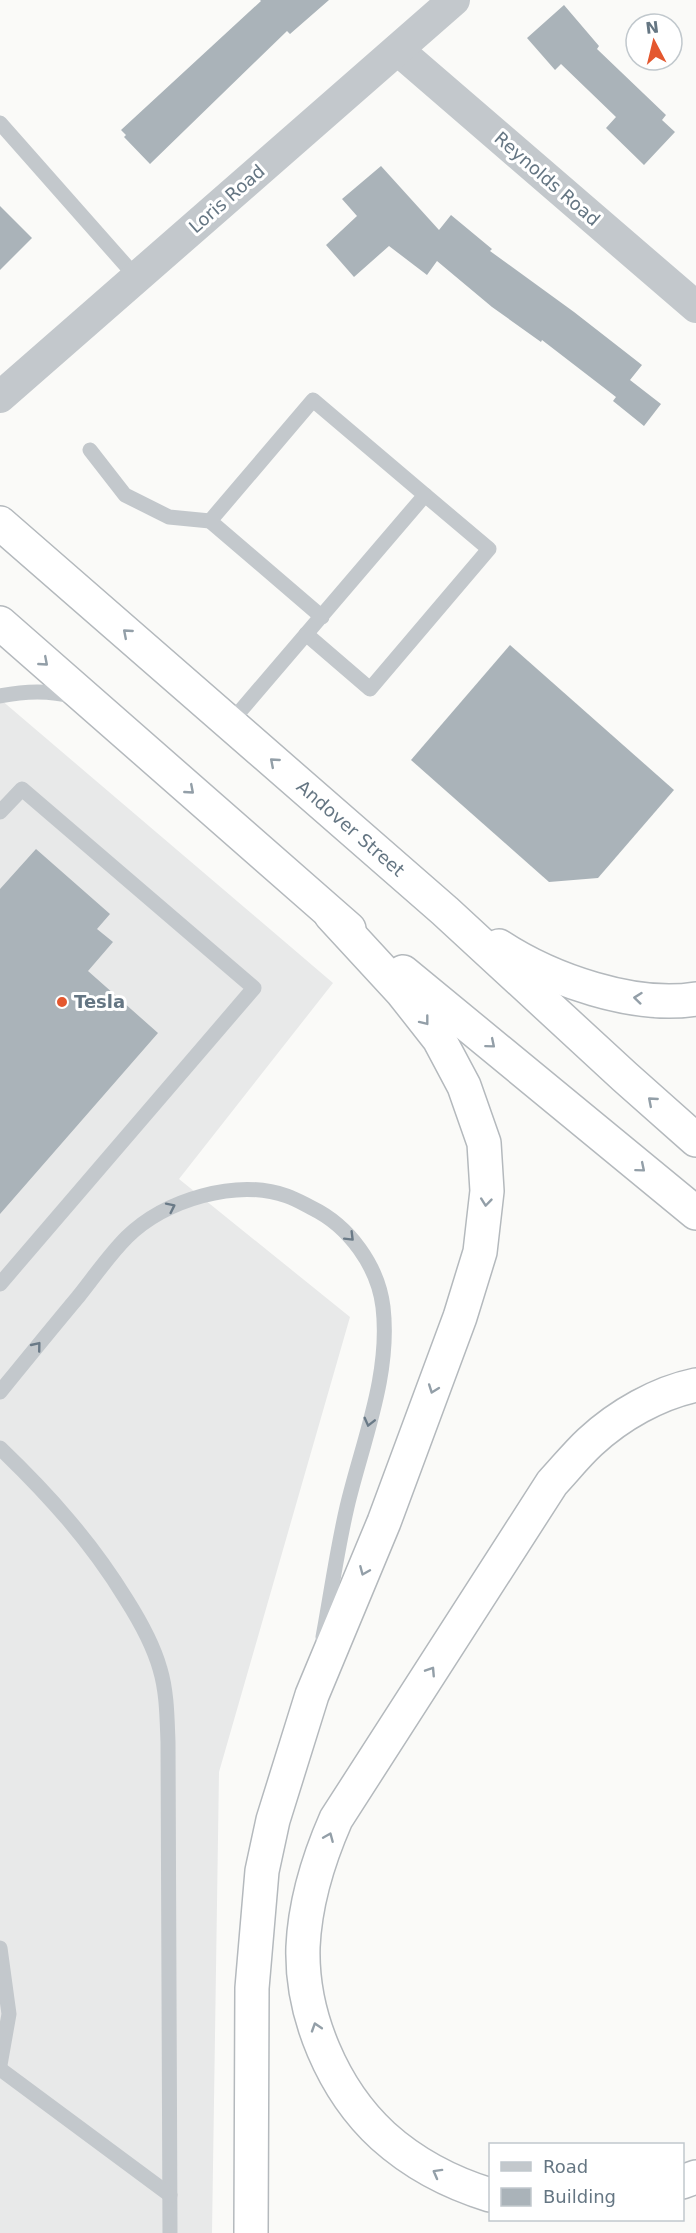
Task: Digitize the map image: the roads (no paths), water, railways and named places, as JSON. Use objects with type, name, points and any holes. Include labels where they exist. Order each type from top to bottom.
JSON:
[{"type":"highway","name":"Andover Street","points":[[0,523],[445,911],[696,1140]]},
{"type":"highway","points":[[0,623],[331,915],[696,1213]]},
{"type":"highway","points":[[445,911],[517,958],[577,984],[632,998],[682,1001],[696,999]]},
{"type":"highway","points":[[251,2233],[252,1988],[262,1871],[273,1820],[312,1695],[384,1522],[460,1317],[480,1252],[487,1191],[484,1143],[464,1086],[439,1039],[402,992],[331,915]]},
{"type":"highway","points":[[489,2195],[460,2186],[418,2163],[382,2136],[354,2103],[333,2068],[316,2029],[306,1992],[303,1948],[310,1891],[318,1860],[336,1819],[552,1483],[590,1442],[633,1410],[680,1388],[696,1385]]},
{"type":"street","name":"Loris Road","points":[[0,397],[454,0]]},
{"type":"street","name":"Reynolds Road","points":[[398,50],[696,307]]},
{"type":"lane","points":[[0,123],[137,278]]},
{"type":"lane","points":[[210,521],[313,400],[489,549],[370,689],[306,634]]},
{"type":"lane","points":[[90,450],[125,495],[169,517],[210,521],[322,616]]},
{"type":"lane","points":[[230,723],[425,495]]},
{"type":"lane","points":[[0,696],[18,692],[42,692],[90,702]]},
{"type":"lane","points":[[0,812],[22,789],[254,988],[0,1284]]},
{"type":"lane","points":[[0,1392],[127,1237],[155,1215],[183,1201],[214,1193],[250,1190],[286,1196],[317,1211],[338,1225],[359,1246],[374,1275],[383,1306],[385,1339],[379,1381],[346,1509],[312,1695]]},
{"type":"lane","points":[[0,1448],[46,1492],[107,1569],[148,1637],[160,1670],[168,1742],[170,2233]]},
{"type":"lane","points":[[0,1948],[9,2014],[0,2067],[170,2195]]},
{"type":"place","name":"Tesla","points":[[62,1002]]}]
